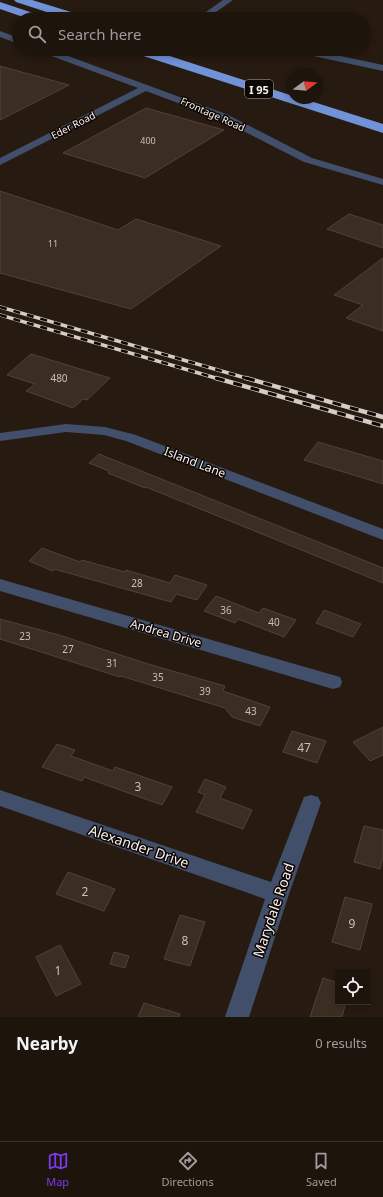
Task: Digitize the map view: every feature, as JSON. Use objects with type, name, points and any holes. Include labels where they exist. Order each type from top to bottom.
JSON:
[{"type":"highway","points":[[20,0],[58,12]]},
{"type":"highway","points":[[0,5],[22,12]]},
{"type":"highway","name":"I 95","points":[[157,56],[383,129]]},
{"type":"highway","name":"I 95","points":[[197,56],[248,72]]},
{"type":"highway","points":[[323,96],[362,108]]},
{"type":"street","points":[[210,12],[227,0]]},
{"type":"street","points":[[0,34],[12,38]]},
{"type":"street","name":"Frontage Road","points":[[61,56],[222,116],[308,160],[383,182]]},
{"type":"street","points":[[327,56],[383,68]]},
{"type":"street","name":"Eder Road","points":[[0,162],[147,87]]},
{"type":"street","name":"Island Lane","points":[[0,437],[66,428],[105,431],[131,438],[383,535]]},
{"type":"street","name":"Andrea Drive","points":[[0,585],[333,682]]},
{"type":"street","name":"Alexander Drive","points":[[0,798],[278,894]]},
{"type":"street","name":"Marydale Road","points":[[237,1017],[278,894],[311,803]]},
{"type":"building","points":[[0,66],[69,85],[0,120]]},
{"type":"building","points":[[146,108],[224,130],[145,178],[63,153]]},
{"type":"building","points":[[0,191],[118,230],[136,219],[221,246],[131,309],[0,273]]},
{"type":"building","points":[[349,214],[383,225],[383,248],[327,229]]},
{"type":"building","points":[[383,258],[383,331],[346,318],[363,305],[334,295]]},
{"type":"building","points":[[31,354],[110,378],[87,400],[83,399],[73,408],[26,391],[35,384],[7,375]]},
{"type":"building","points":[[318,442],[383,461],[383,484],[304,460]]},
{"type":"building","points":[[99,454],[383,568],[383,583],[108,473],[109,471],[89,463]]},
{"type":"building","points":[[42,548],[80,562],[82,560],[125,572],[126,570],[170,583],[175,575],[207,585],[197,600],[176,594],[171,602],[54,569],[53,571],[29,561]]},
{"type":"building","points":[[216,596],[259,613],[263,608],[296,620],[284,637],[238,619],[235,623],[204,611]]},
{"type":"building","points":[[324,610],[361,624],[353,637],[316,623]]},
{"type":"building","points":[[0,619],[59,635],[148,664],[225,686],[223,691],[270,707],[260,726],[232,717],[225,708],[0,639]]},
{"type":"building","points":[[383,727],[383,755],[370,761],[353,742]]},
{"type":"building","points":[[292,731],[326,741],[317,763],[283,752]]},
{"type":"building","points":[[57,744],[75,750],[71,756],[113,771],[115,767],[172,787],[162,805],[84,777],[82,781],[42,767]]},
{"type":"building","points":[[205,779],[226,787],[220,798],[252,810],[243,829],[196,812],[205,795],[198,792]]},
{"type":"building","points":[[364,826],[383,830],[383,856],[380,869],[354,862]]},
{"type":"building","points":[[68,872],[115,889],[104,911],[56,894]]},
{"type":"building","points":[[345,897],[372,904],[360,950],[332,942]]},
{"type":"building","points":[[180,915],[205,922],[190,966],[164,959]]},
{"type":"building","points":[[60,945],[81,984],[56,996],[36,957]]},
{"type":"building","points":[[114,952],[129,956],[125,968],[110,964]]},
{"type":"building","points":[[323,978],[335,982],[335,1005],[345,1005],[342,1017],[310,1017]]},
{"type":"building","points":[[144,1003],[180,1014],[179,1017],[138,1017]]},
{"type":"railway","points":[[0,307],[249,379]]},
{"type":"railway","points":[[0,315],[219,379]]},
{"type":"railway","points":[[216,378],[383,426]]},
{"type":"railway","points":[[246,378],[383,417]]}]
